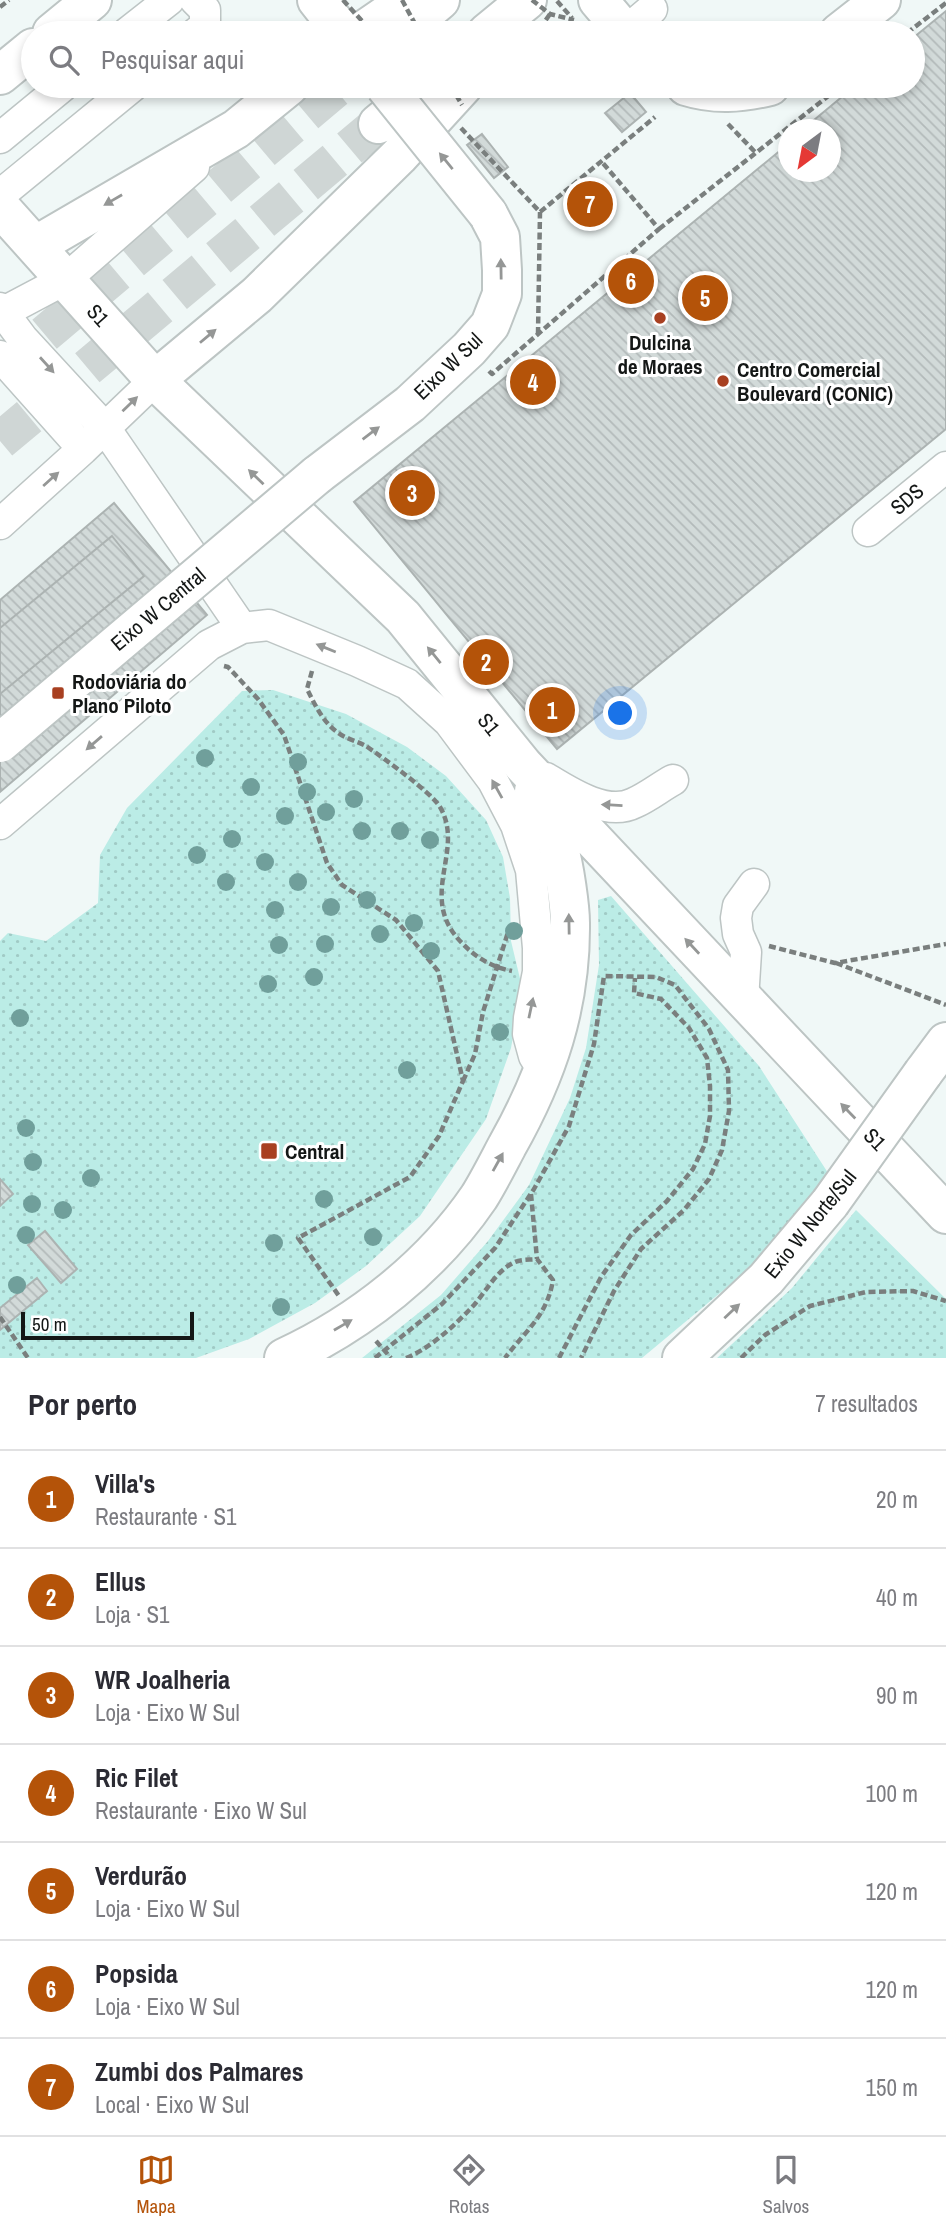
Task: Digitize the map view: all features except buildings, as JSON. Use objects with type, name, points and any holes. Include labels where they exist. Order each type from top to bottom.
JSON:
[{"type":"main road","points":[[67,21],[92,0]]},
{"type":"main road","points":[[317,0],[334,21]]},
{"type":"main road","points":[[377,21],[408,0]]},
{"type":"main road","points":[[415,21],[440,0]]},
{"type":"main road","points":[[598,0],[628,21]]},
{"type":"main road","points":[[854,21],[881,0]]},
{"type":"main road","points":[[507,21],[538,3]]},
{"type":"main road","points":[[522,21],[538,3]]},
{"type":"main road","points":[[0,75],[21,58]]},
{"type":"main road","points":[[35,246],[236,130],[275,98]]},
{"type":"main road","name":"Eixo W Sul","points":[[317,475],[410,404],[470,349],[489,325],[502,295],[500,237],[488,214],[396,98]]},
{"type":"main road","points":[[378,124],[409,98]]},
{"type":"main road","points":[[155,380],[257,295],[460,98]]},
{"type":"main road","name":"S1","points":[[0,207],[155,380],[403,617],[523,765],[946,1214]]},
{"type":"main road","name":"Eixo W Central","points":[[0,743],[317,475]]},
{"type":"main road","points":[[284,1358],[356,1317],[422,1265],[452,1232],[479,1196],[534,1097],[565,1000],[570,922],[559,849],[523,765]]},
{"type":"main road","name":"Exio W Norte/Sul","points":[[682,1358],[766,1279],[830,1202],[946,1042]]},
{"type":"lane","points":[[142,21],[169,0]]},
{"type":"lane","points":[[195,0],[205,10],[205,21]]},
{"type":"lane","points":[[0,138],[48,98]]},
{"type":"lane","points":[[0,195],[118,98]]},
{"type":"lane","points":[[236,130],[66,279],[1,312],[23,340],[105,428],[242,628]]},
{"type":"lane","points":[[0,356],[83,449]]},
{"type":"lane","points":[[0,524],[155,380]]},
{"type":"lane","name":"SDS","points":[[869,531],[946,467]]},
{"type":"lane","points":[[0,824],[209,645],[242,628],[268,625],[357,661],[407,684],[449,722],[493,780],[516,825],[531,870],[538,948],[538,972],[528,1034],[534,1056],[544,1072]]},
{"type":"lane","points":[[449,722],[586,802],[607,806],[631,805],[673,780]]},
{"type":"lane","points":[[743,1000],[747,952],[738,933],[736,918],[738,905],[754,884]]},
{"type":"path","points":[[0,7],[8,0]]},
{"type":"path","points":[[343,0],[362,21]]},
{"type":"path","points":[[402,0],[413,21]]},
{"type":"path","points":[[538,3],[573,20],[557,0]]},
{"type":"path","points":[[538,3],[542,21]]},
{"type":"path","points":[[923,21],[946,3]]},
{"type":"path","points":[[470,349],[492,374],[659,229],[826,98]]},
{"type":"path","points":[[540,212],[655,117]]},
{"type":"path","points":[[728,124],[756,153]]},
{"type":"path","points":[[474,142],[540,212],[538,334]]},
{"type":"path","points":[[602,162],[659,229]]},
{"type":"path","points":[[228,667],[258,699],[284,735],[327,863],[342,885],[396,920],[438,971],[463,1082]]},
{"type":"path","points":[[312,671],[307,689],[324,719],[338,733],[365,746],[413,782],[440,807],[447,831],[442,910],[448,927],[473,955],[498,968],[516,972]]},
{"type":"path","points":[[331,1285],[298,1238],[410,1177],[439,1136],[475,1054],[483,1012],[511,921]]},
{"type":"path","points":[[835,962],[946,944]]},
{"type":"path","points":[[768,946],[835,962],[946,1005]]},
{"type":"path","points":[[375,1358],[442,1304],[495,1248],[531,1193],[569,1126],[594,1044],[604,976],[656,977],[675,985],[709,1029],[728,1070],[729,1111],[722,1150],[709,1179],[684,1210],[641,1249],[614,1291],[581,1358]]},
{"type":"path","points":[[559,1358],[601,1277],[631,1235],[667,1201],[693,1169],[705,1144],[710,1116],[706,1058],[689,1028],[661,999],[634,993],[635,978]]},
{"type":"path","points":[[505,1358],[540,1317],[550,1300],[553,1280],[537,1259],[531,1193]]},
{"type":"path","points":[[406,1358],[445,1333],[474,1305],[502,1271],[517,1261],[537,1259]]},
{"type":"path","points":[[741,1358],[765,1335],[810,1306],[866,1293],[913,1291],[946,1301]]},
{"type":"path","points":[[0,1317],[27,1358]]},
{"type":"path","points":[[384,1351],[391,1358]]},
{"type":"shaded area","points":[[273,690],[346,714],[407,747],[446,776],[486,820],[503,857],[510,898],[511,941],[522,987],[511,1048],[486,1119],[420,1216],[366,1266],[315,1303],[249,1339],[196,1358],[0,1358],[0,941],[8,933],[46,941],[98,903],[100,855],[127,808],[242,691]]},
{"type":"shaded area","points":[[611,896],[759,1066],[830,1176],[756,1263],[642,1358],[362,1358],[441,1295],[488,1241],[529,1185],[570,1098],[586,1048],[599,965],[598,900]]},
{"type":"shaded area","points":[[856,1210],[946,1299],[946,1358],[717,1358],[792,1288]]},
{"type":"tunnel","points":[[1,371],[325,98]]},
{"type":"tunnel","points":[[0,441],[378,124]]},
{"type":"place","name":"Zumbi dos Palmares","points":[[590,204]]},
{"type":"place","name":"Popsida","points":[[631,281]]},
{"type":"place","name":"Verdurão","points":[[705,298]]},
{"type":"place","name":"Dulcina de Moraes","points":[[660,318]]},
{"type":"place","name":"Centro Comercial Boulevard (CONIC)","points":[[723,381]]},
{"type":"place","name":"Ric Filet","points":[[533,382]]},
{"type":"place","name":"WR Joalheria","points":[[412,493]]},
{"type":"place","name":"Ellus","points":[[486,662]]},
{"type":"place","name":"Rodoviária do Plano Piloto","points":[[58,693]]},
{"type":"place","name":"Villa's","points":[[552,710]]},
{"type":"place","name":"Central","points":[[269,1151]]}]
